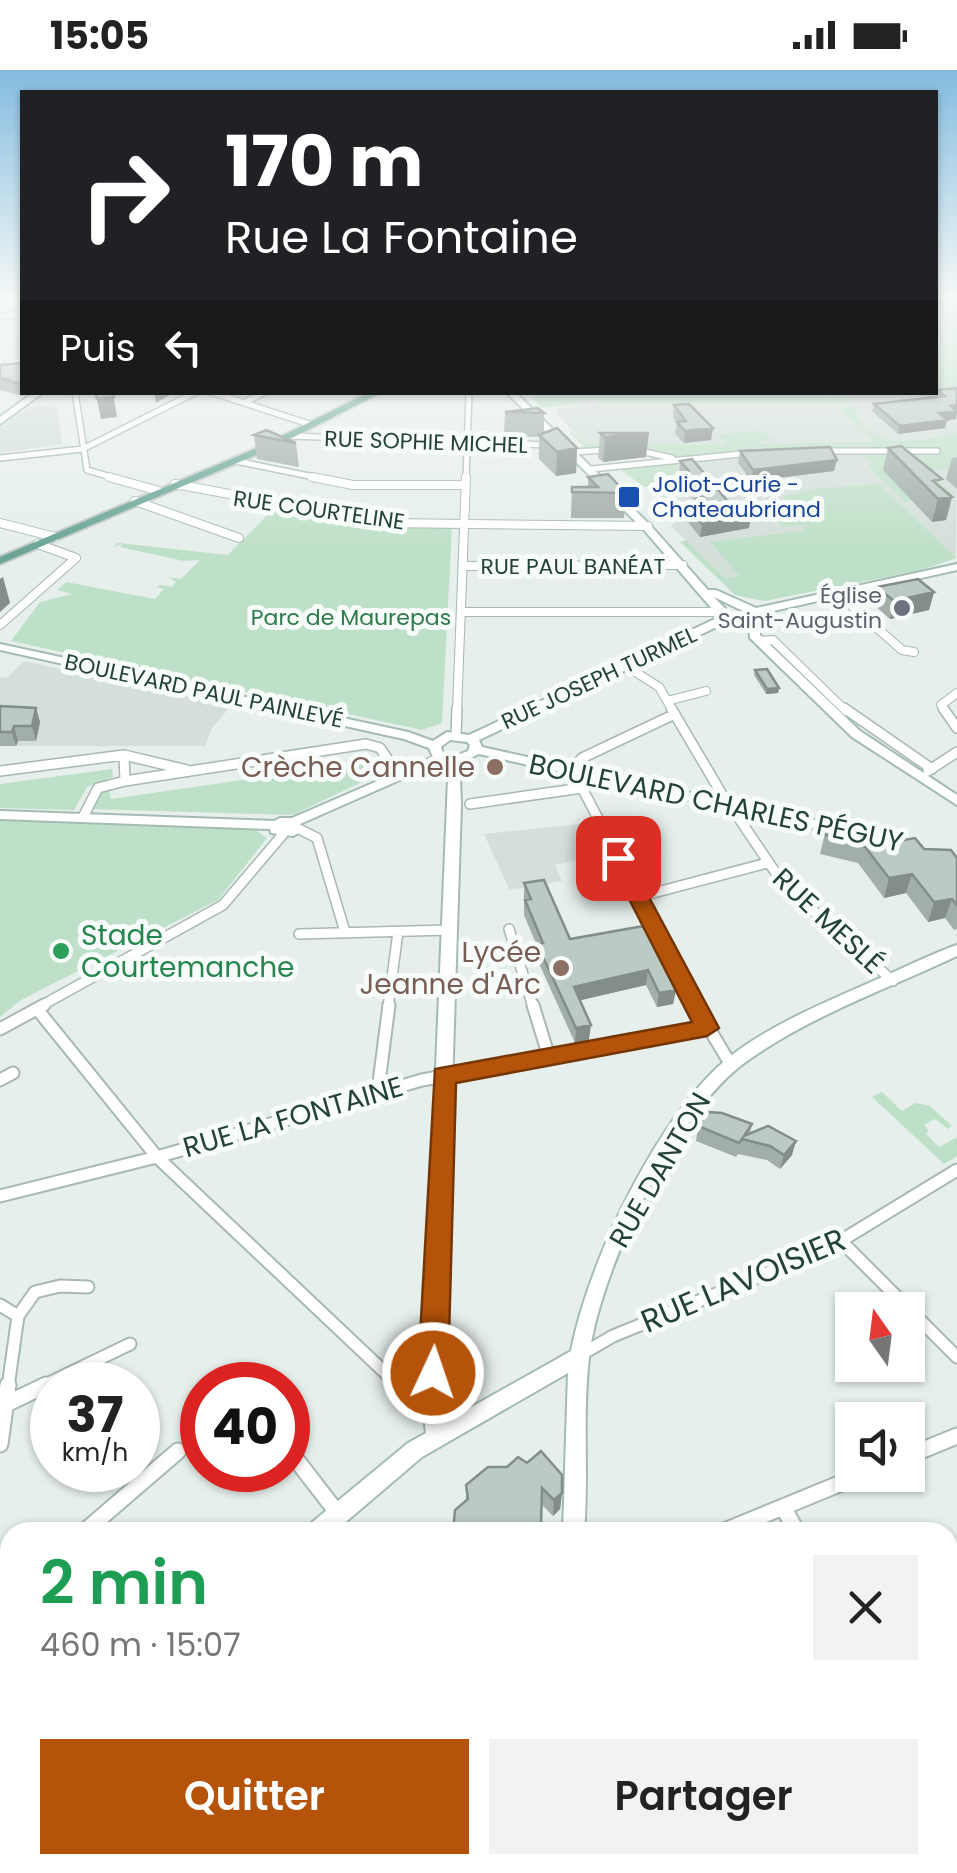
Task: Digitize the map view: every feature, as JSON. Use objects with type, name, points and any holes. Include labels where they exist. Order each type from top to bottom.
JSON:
[{"type":"main road","points":[[0,561],[290,436],[372,395]]},
{"type":"street","points":[[0,421],[36,395]]},
{"type":"street","points":[[75,395],[87,470],[159,491]]},
{"type":"street","points":[[0,458],[83,449],[190,395]]},
{"type":"street","points":[[223,395],[312,425]]},
{"type":"street","points":[[248,401],[260,395]]},
{"type":"street","points":[[437,1436],[432,1388],[448,930],[442,755],[456,735],[468,395]]},
{"type":"street","points":[[513,395],[648,526],[682,565],[738,614],[756,638],[840,721],[957,801]]},
{"type":"street","name":"RUE SOPHIE MICHEL","points":[[290,436],[562,444]]},
{"type":"street","points":[[570,452],[644,450],[673,459]]},
{"type":"street","points":[[807,451],[937,451]]},
{"type":"street","points":[[591,469],[762,452]]},
{"type":"street","points":[[236,460],[353,484],[465,485]]},
{"type":"street","name":"RUE COURTELINE","points":[[175,484],[388,524],[648,526]]},
{"type":"street","points":[[135,501],[239,538]]},
{"type":"street","points":[[0,524],[54,536]]},
{"type":"street","points":[[0,625],[76,558],[38,544]]},
{"type":"street","name":"RUE PAUL BANÉAT","points":[[463,566],[682,565]]},
{"type":"street","points":[[462,612],[738,614],[957,568]]},
{"type":"street","points":[[705,587],[736,604],[738,614]]},
{"type":"street","points":[[837,592],[902,650],[914,652]]},
{"type":"street","name":"RUE JOSEPH TURMEL","points":[[470,749],[626,666],[738,614]]},
{"type":"street","points":[[756,638],[773,640],[857,721],[932,769]]},
{"type":"street","name":"BOULEVARD PAUL PAINLEVÉ","points":[[0,647],[408,736],[442,755]]},
{"type":"street","points":[[626,666],[659,687],[723,796],[720,804]]},
{"type":"street","points":[[667,701],[706,691]]},
{"type":"street","points":[[957,693],[941,706],[957,728]]},
{"type":"street","points":[[675,714],[577,761],[579,778],[707,1028],[731,1065]]},
{"type":"street","name":"BOULEVARD CHARLES PÉGUY","points":[[456,735],[470,749],[579,778],[720,804],[937,852]]},
{"type":"street","points":[[83,817],[98,788],[125,780],[370,744],[387,756],[398,774]]},
{"type":"street","points":[[0,1029],[224,905],[288,827],[414,766],[470,749]]},
{"type":"street","points":[[918,776],[957,752]]},
{"type":"street","points":[[124,755],[125,780]]},
{"type":"street","points":[[0,771],[124,755],[193,771]]},
{"type":"street","points":[[470,804],[579,778]]},
{"type":"street","name":"RUE MESLÉ","points":[[742,809],[740,820],[784,885],[892,981]]},
{"type":"street","points":[[0,814],[288,827],[317,838],[345,932]]},
{"type":"street","points":[[638,897],[767,863]]},
{"type":"street","points":[[509,929],[549,1057]]},
{"type":"street","points":[[299,934],[448,930]]},
{"type":"street","points":[[378,1090],[398,932]]},
{"type":"street","name":"RUE DANTON","points":[[574,1522],[579,1356],[596,1286],[610,1253],[690,1108],[731,1065],[957,950]]},
{"type":"street","points":[[37,1009],[157,1157],[394,1381],[432,1388]]},
{"type":"street","name":"RUE LA FONTAINE","points":[[0,1196],[157,1157],[378,1090],[707,1028]]},
{"type":"street","points":[[0,1080],[13,1073]]},
{"type":"street","name":"RUE LAVOISIER","points":[[579,1356],[613,1336],[841,1242],[957,1170]]},
{"type":"street","points":[[841,1242],[957,1357]]},
{"type":"street","points":[[0,1444],[18,1316],[35,1292],[88,1287]]},
{"type":"street","points":[[0,1304],[18,1316]]},
{"type":"street","points":[[4,1404],[130,1344]]},
{"type":"street","points":[[330,1522],[437,1436],[579,1356]]},
{"type":"street","points":[[925,1449],[957,1436]]},
{"type":"street","points":[[96,1522],[178,1452]]},
{"type":"street","points":[[310,1477],[339,1515]]},
{"type":"street","points":[[746,1522],[835,1486]]},
{"type":"street","points":[[783,1507],[791,1522]]},
{"type":"shaded area","points":[[938,381],[957,381],[957,435],[936,441],[691,447],[586,444],[557,414],[557,409],[584,405],[549,407],[540,395],[635,395],[619,404],[747,404],[740,395],[938,395]]},
{"type":"shaded area","points":[[56,405],[62,444],[0,453],[0,427],[30,407]]},
{"type":"shaded area","points":[[936,453],[957,462],[956,558],[921,570],[764,601],[742,595],[671,526],[678,520],[653,488],[623,468],[769,455]]},
{"type":"shaded area","points":[[24,661],[231,706],[212,728],[205,746],[0,746],[0,677],[7,678]]},
{"type":"shaded area","points":[[588,823],[605,854],[555,865],[562,881],[523,888],[509,889],[484,834]]},
{"type":"green space","points":[[938,381],[957,381],[957,417],[929,395],[938,395]]},
{"type":"green space","points":[[529,395],[819,395],[828,399],[826,395],[849,395],[857,401],[843,398],[846,403],[602,404],[597,399],[543,408]]},
{"type":"green space","points":[[838,407],[859,407],[856,416],[864,427],[887,439],[931,439],[957,433],[957,478],[947,469],[929,471],[954,495],[928,498],[888,468],[882,468],[915,500],[905,502],[868,466],[872,461],[858,455],[908,453],[739,452],[678,457],[643,449],[585,449],[568,429],[587,444],[727,445],[719,435],[762,430],[772,440],[745,444],[876,442]]},
{"type":"green space","points":[[719,459],[673,465],[681,476],[661,482],[663,487],[644,487],[618,468]]},
{"type":"green space","points":[[875,481],[897,502],[890,504],[899,503],[956,558],[921,570],[764,601],[735,595],[680,542],[686,540],[725,578],[739,576],[710,542],[802,531],[808,524],[783,527],[776,519],[787,518],[775,505],[789,503],[783,496],[822,488],[876,485]]},
{"type":"green space","name":"Parc de Maurepas","points":[[274,508],[388,527],[452,527],[442,723],[422,730],[11,641],[40,602],[72,594],[57,590],[66,582],[155,599],[164,589],[157,587],[171,587],[176,582],[168,577],[181,579],[200,560],[184,561],[120,547],[123,544],[114,547],[117,543],[110,542],[228,555]]},
{"type":"green space","points":[[381,760],[389,769],[293,815],[92,809],[102,789],[109,788],[111,799]]},
{"type":"green space","points":[[112,769],[113,777],[87,787],[74,810],[0,808],[0,784]]},
{"type":"green space","name":"Stade Courtemanche","points":[[0,821],[251,827],[267,838],[218,900],[21,1000],[0,1017]]},
{"type":"green space","points":[[882,1092],[902,1111],[916,1103],[930,1106],[952,1126],[948,1129],[935,1119],[924,1125],[929,1131],[926,1134],[939,1147],[957,1137],[957,1156],[944,1164],[872,1097]]},
{"type":"building","points":[[957,388],[957,405],[951,406],[957,412],[939,413],[947,420],[900,426],[874,404],[945,396],[938,390]]},
{"type":"building","points":[[689,404],[713,428],[685,431],[677,422],[686,421],[674,405]]},
{"type":"building","points":[[538,408],[544,413],[505,412]]},
{"type":"building","points":[[557,428],[577,448],[557,452],[539,435]]},
{"type":"building","points":[[266,430],[296,443],[254,435]]},
{"type":"building","points":[[600,433],[649,433],[605,437]]},
{"type":"building","points":[[901,446],[942,479],[933,481],[952,497],[938,499],[888,448]]},
{"type":"building","points":[[830,447],[837,460],[753,470],[740,451]]},
{"type":"building","points":[[692,459],[730,504],[743,506],[751,515],[702,524],[689,509],[711,506],[685,475],[689,471],[680,461]]},
{"type":"building","points":[[608,474],[626,493],[572,492],[572,487],[598,487],[588,477]]},
{"type":"building","points":[[918,579],[934,592],[894,601],[877,587]]},
{"type":"building","points":[[767,669],[779,688],[767,689],[755,670]]},
{"type":"building","points":[[0,706],[36,708],[32,726],[14,726],[12,732],[0,732]]},
{"type":"building","points":[[828,822],[875,833],[876,845],[915,838],[924,849],[951,850],[957,858],[957,905],[952,899],[934,902],[912,874],[889,878],[863,844],[825,835]]},
{"type":"building","points":[[544,880],[570,939],[644,926],[676,990],[659,993],[648,970],[574,987],[591,1025],[576,1028],[537,944],[543,943],[525,900],[531,899],[524,883]]},
{"type":"building","points":[[708,1112],[752,1124],[744,1136],[768,1126],[796,1141],[784,1155],[770,1146],[742,1139],[739,1143],[698,1126]]},
{"type":"building","points":[[541,1451],[562,1475],[562,1493],[554,1500],[542,1488],[541,1522],[454,1522],[455,1510],[468,1499],[466,1485],[488,1467],[507,1467],[518,1457],[527,1463]]},
{"type":"place","name":"Joliot-Curie - Chateaubriand","points":[[629,497]]},
{"type":"place","name":"Église Saint-Augustin","points":[[902,608]]},
{"type":"place","name":"Crèche Cannelle","points":[[495,767]]},
{"type":"place","name":"Stade Courtemanche","points":[[61,951]]},
{"type":"place","name":"Lycée Jeanne d'Arc","points":[[561,968]]},
{"type":"route","points":[[433,1373],[444,1076],[707,1028],[618,858]]}]
